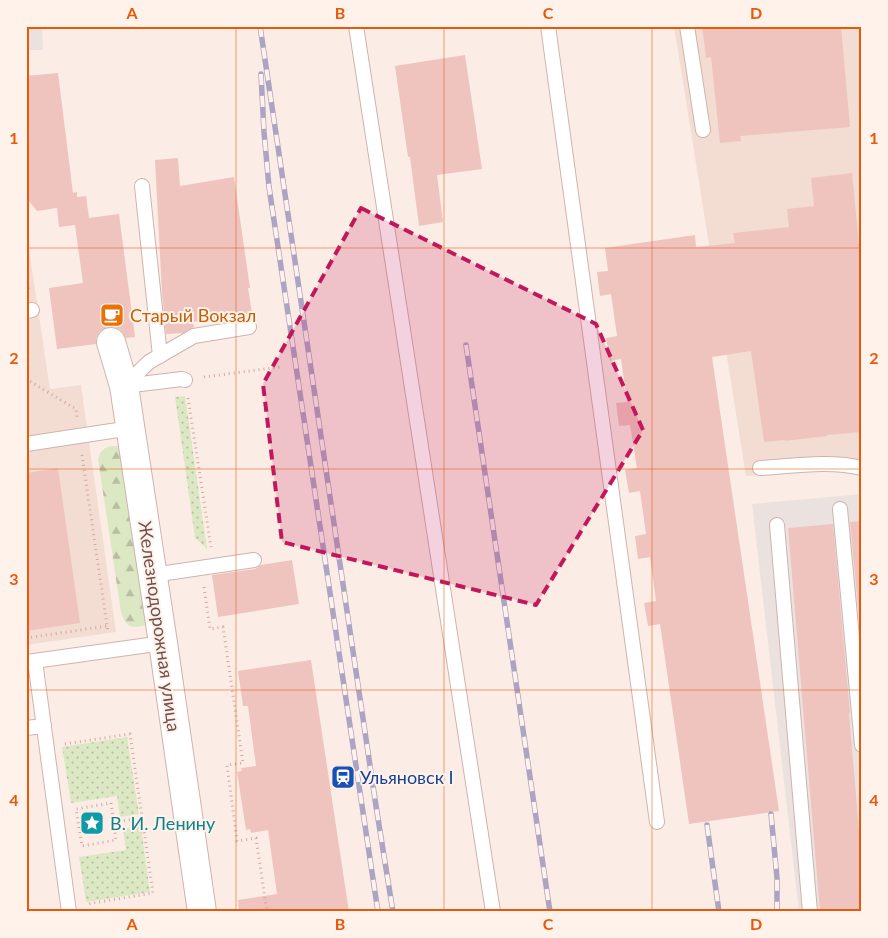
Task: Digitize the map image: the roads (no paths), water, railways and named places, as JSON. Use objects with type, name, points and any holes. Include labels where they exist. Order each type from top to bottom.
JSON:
[{"type":"street","name":"Железнодорожная улица","points":[[111,342],[124,386],[131,428],[202,912]]},
{"type":"lane","points":[[356,26],[493,912]]},
{"type":"lane","points":[[548,26],[657,822]]},
{"type":"lane","points":[[687,26],[703,130]]},
{"type":"lane","points":[[142,186],[160,356]]},
{"type":"lane","points":[[124,386],[149,362],[194,336],[249,327]]},
{"type":"lane","points":[[124,386],[185,380]]},
{"type":"lane","points":[[26,444],[131,428]]},
{"type":"lane","points":[[760,468],[827,464],[862,468]]},
{"type":"lane","points":[[840,509],[862,745]]},
{"type":"lane","points":[[777,525],[810,912]]},
{"type":"lane","points":[[153,575],[254,560]]},
{"type":"lane","points":[[68,909],[44,726],[31,661],[163,643]]},
{"type":"lane","points":[[26,728],[44,726]]},
{"type":"railway","points":[[260,26],[393,912]]},
{"type":"railway","points":[[261,74],[269,187],[378,912]]},
{"type":"railway","points":[[466,345],[550,912]]},
{"type":"railway","points":[[771,814],[777,878],[777,912]]},
{"type":"railway","points":[[707,825],[719,912]]},
{"type":"place","name":"Старый Вокзал","points":[[112,315]]},
{"type":"place","name":"Ульяновск I","points":[[343,777]]},
{"type":"place","name":"В. И. Ленину","points":[[92,823]]}]
